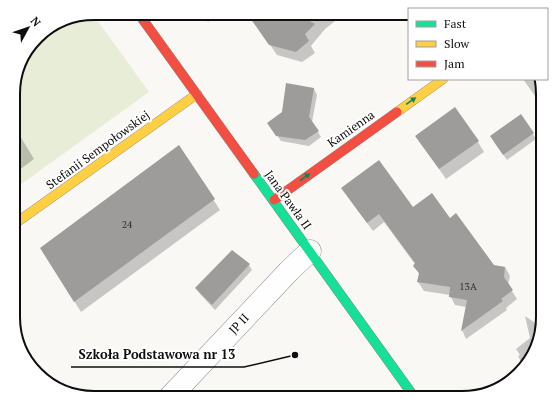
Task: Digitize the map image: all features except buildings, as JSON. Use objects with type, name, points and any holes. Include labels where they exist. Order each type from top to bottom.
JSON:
[{"type":"street","name":"Jana Pawła II","points":[[143,20],[410,391]]},
{"type":"street","name":"Kamienna","points":[[274,200],[442,80]]},
{"type":"street","name":"Stefanii Sempołowskiej","points":[[20,221],[197,94]]},
{"type":"street","name":"JP II","points":[[176,391],[289,271],[310,251]]},
{"type":"green space","points":[[97,20],[149,92],[20,185],[21,80],[30,57],[36,48],[48,48],[48,36],[57,30],[80,21]]},
{"type":"traffic: fast","points":[[254,174],[410,391]]},
{"type":"traffic: slow","points":[[397,112],[442,80]]},
{"type":"traffic: slow","points":[[20,220],[197,94]]},
{"type":"traffic: jam","points":[[143,20],[254,174]]},
{"type":"traffic: jam","points":[[274,200],[397,112]]},
{"type":"place","name":"Szkoła Podstawowa nr 13","points":[[295,355]]}]
